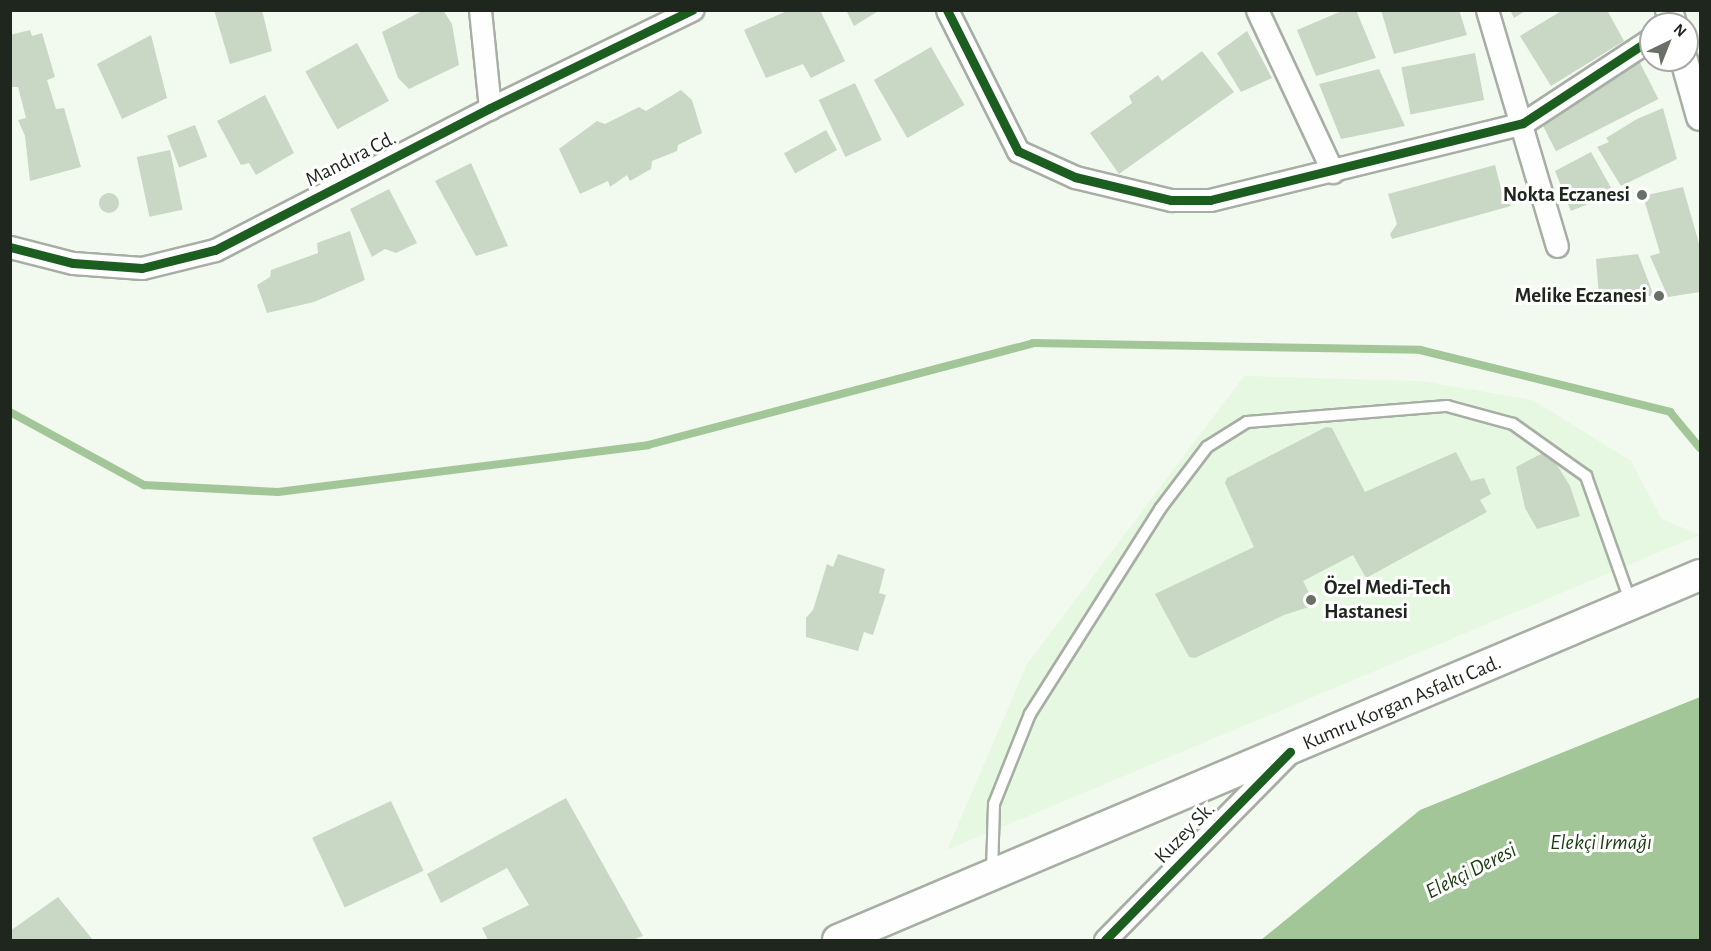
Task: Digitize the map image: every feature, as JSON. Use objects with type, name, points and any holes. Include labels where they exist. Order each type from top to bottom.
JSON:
[{"type":"main road","name":"Kumru Korgan Asfaltı Cad.","points":[[838,940],[992,872],[1290,752],[1330,731],[1701,575]]},
{"type":"street","points":[[480,10],[490,108]]},
{"type":"street","name":"Mandıra Cd.","points":[[10,247],[73,263],[142,268],[215,250],[490,108],[692,10]]},
{"type":"street","points":[[947,10],[1018,151],[1075,177],[1171,200],[1210,200],[1333,172],[1523,123],[1639,47]]},
{"type":"street","points":[[1257,10],[1333,172]]},
{"type":"street","points":[[1487,10],[1523,123],[1557,246]]},
{"type":"street","points":[[1688,72],[1701,117]]},
{"type":"street","name":"Kuzey Sk.","points":[[1105,940],[1290,752]]},
{"type":"lane","points":[[992,872],[994,804],[1030,714],[1160,509],[1207,447],[1246,422],[1447,406],[1513,424],[1586,476],[1631,606]]},
{"type":"shaded area","name":"Özel Medi-Tech Hastanesi","points":[[1244,376],[1421,381],[1533,400],[1631,461],[1662,519],[1700,535],[947,850],[1027,664]]},
{"type":"water","name":"Elekçi Irmağı","points":[[1700,697],[1700,940],[1261,940],[1420,810]]},
{"type":"building","points":[[214,10],[262,10],[272,51],[230,64]]},
{"type":"building","points":[[424,10],[443,10],[452,24],[459,65],[409,89],[398,78],[382,32]]},
{"type":"building","points":[[789,10],[820,10],[845,61],[811,78],[803,64],[766,78],[744,30]]},
{"type":"building","points":[[846,10],[880,10],[854,26]]},
{"type":"building","points":[[1344,10],[1356,10],[1376,58],[1316,76],[1297,30]]},
{"type":"building","points":[[1381,10],[1459,10],[1467,35],[1394,54]]},
{"type":"building","points":[[1510,10],[1527,10],[1514,18]]},
{"type":"building","points":[[1563,10],[1607,10],[1624,41],[1551,86],[1520,36]]},
{"type":"building","points":[[30,30],[32,36],[42,33],[55,77],[47,80],[56,109],[64,108],[81,167],[30,181],[25,136],[18,120],[26,118],[18,87],[10,87],[10,35]]},
{"type":"building","points":[[1247,31],[1272,78],[1241,92],[1217,53]]},
{"type":"building","points":[[151,35],[167,98],[122,119],[97,64]]},
{"type":"building","points":[[357,43],[389,101],[337,129],[305,72]]},
{"type":"building","points":[[931,47],[964,105],[907,138],[874,80]]},
{"type":"building","points":[[1202,51],[1234,92],[1119,174],[1090,133],[1132,103],[1129,96],[1158,75],[1162,81]]},
{"type":"building","points":[[1475,53],[1484,100],[1411,114],[1401,67]]},
{"type":"building","points":[[1638,59],[1639,72],[1645,72],[1658,99],[1556,151],[1536,111]]},
{"type":"building","points":[[1379,69],[1405,126],[1341,139],[1319,84]]},
{"type":"building","points":[[855,83],[882,140],[845,157],[819,100]]},
{"type":"building","points":[[681,90],[692,100],[702,133],[678,145],[677,151],[652,161],[651,169],[630,181],[627,175],[610,187],[608,181],[580,194],[559,149],[597,121],[605,124],[639,107],[646,111]]},
{"type":"building","points":[[265,95],[294,153],[256,175],[249,163],[241,165],[217,121]]},
{"type":"building","points":[[1663,108],[1677,159],[1621,186],[1597,147],[1609,142],[1606,138],[1637,119]]},
{"type":"building","points":[[195,125],[207,157],[179,167],[167,136]]},
{"type":"building","points":[[826,130],[837,150],[795,173],[784,153]]},
{"type":"building","points":[[170,150],[183,210],[149,217],[137,157]]},
{"type":"building","points":[[1591,152],[1614,193],[1571,211],[1555,171]]},
{"type":"building","points":[[471,163],[508,246],[476,256],[435,181]]},
{"type":"building","points":[[1495,165],[1503,196],[1508,195],[1511,206],[1392,239],[1390,234],[1397,224],[1388,194]]},
{"type":"building","points":[[1683,187],[1700,247],[1700,292],[1668,297],[1650,256],[1660,253],[1643,196]]},
{"type":"building","points":[[389,189],[417,243],[396,253],[385,249],[372,257],[350,209]]},
{"type":"building","points":[[109,193],[116,196],[119,203],[116,210],[109,213],[102,210],[99,203],[102,196]]},
{"type":"building","points":[[350,231],[365,280],[314,302],[267,313],[257,285],[270,277],[271,270],[318,253],[317,243]]},
{"type":"building","points":[[1638,254],[1654,296],[1599,297],[1596,259]]},
{"type":"building","points":[[1326,427],[1332,428],[1365,492],[1456,452],[1471,481],[1484,478],[1491,494],[1480,500],[1487,512],[1366,578],[1353,555],[1303,581],[1315,605],[1284,615],[1195,658],[1189,657],[1155,594],[1254,547],[1225,483],[1227,478]]},
{"type":"building","points":[[1543,453],[1557,465],[1570,486],[1580,516],[1537,529],[1525,508],[1516,467]]},
{"type":"building","points":[[838,554],[885,569],[879,593],[886,595],[873,635],[864,632],[858,651],[806,637],[806,618],[813,610],[827,564],[833,567]]},
{"type":"building","points":[[566,798],[643,936],[632,940],[488,940],[482,928],[529,905],[507,868],[441,903],[427,874]]},
{"type":"building","points":[[391,801],[424,871],[345,908],[312,838]]},
{"type":"building","points":[[58,897],[93,940],[10,940],[10,931]]},
{"type":"waterway","points":[[10,412],[144,485],[278,492],[648,445],[1033,343],[1420,350],[1670,412],[1700,448]]},
{"type":"cycle path","points":[[10,247],[73,263],[142,268],[215,250],[490,108],[692,10]]},
{"type":"cycle path","points":[[947,10],[1018,151],[1075,177],[1171,200],[1210,200],[1523,123],[1639,47]]},
{"type":"cycle path","points":[[1105,940],[1290,752]]},
{"type":"place","name":"Nokta Eczanesi","points":[[1642,195]]},
{"type":"place","name":"Melike Eczanesi","points":[[1659,296]]},
{"type":"place","name":"Özel Medi-Tech Hastanesi","points":[[1311,600]]},
{"type":"water label","name":"Elekçi Deresi","points":[[1471,871]]}]
